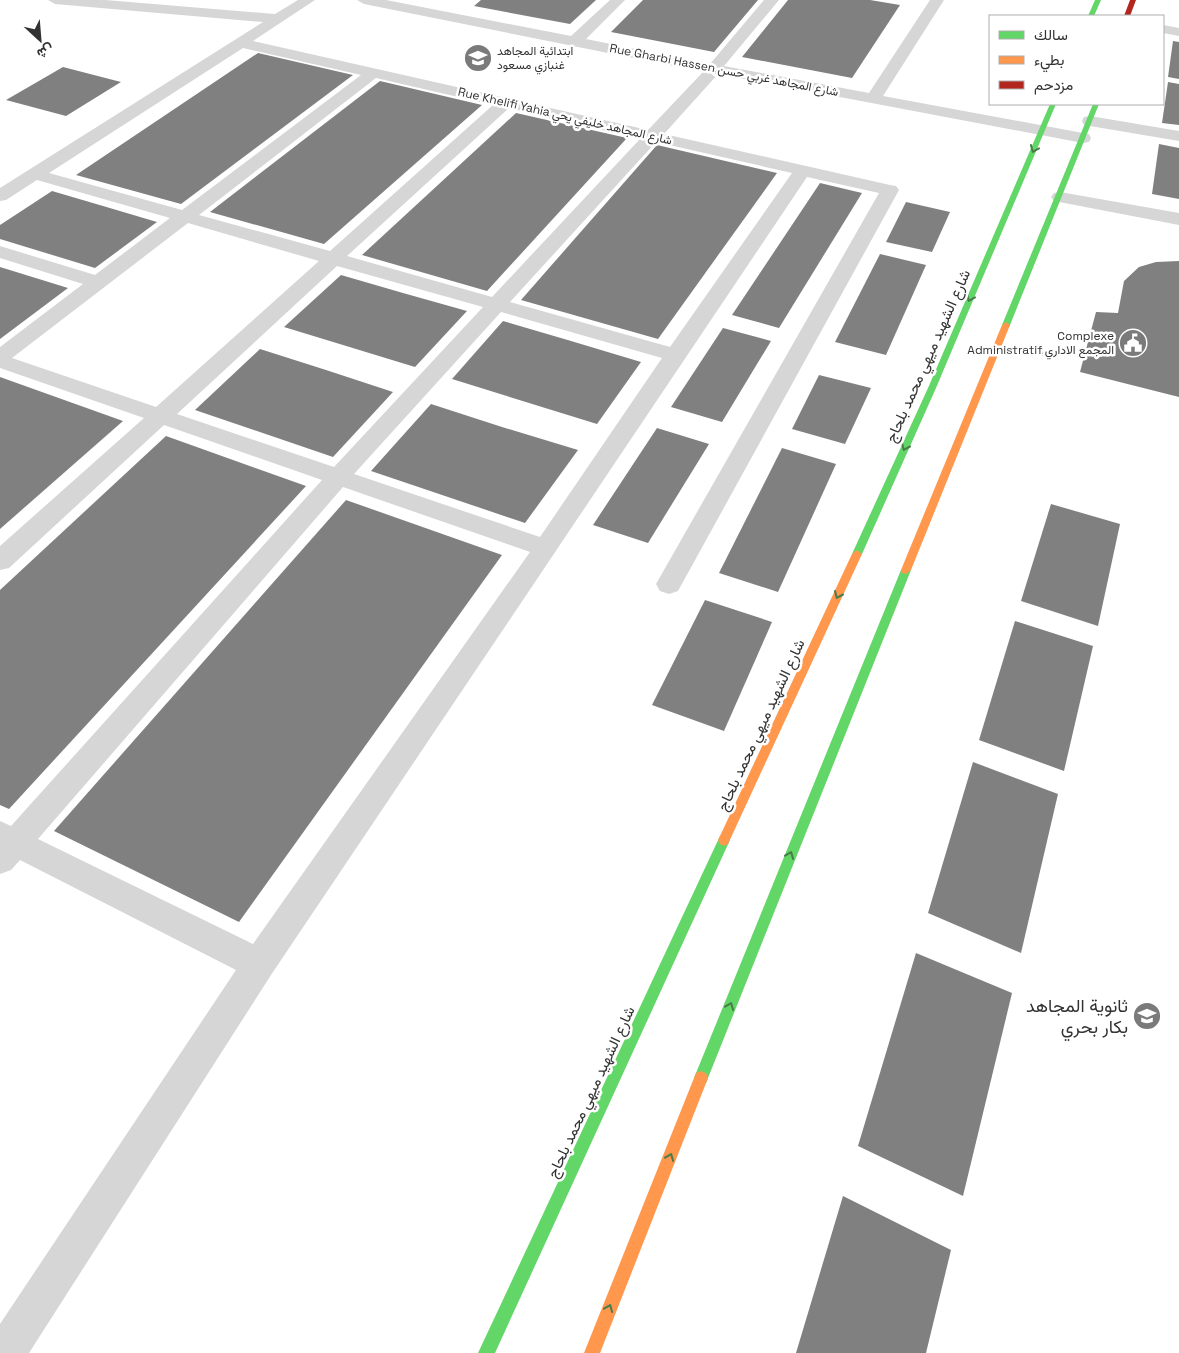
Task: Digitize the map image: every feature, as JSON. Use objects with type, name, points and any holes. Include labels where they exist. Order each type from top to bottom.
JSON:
[{"type":"street","points":[[55,0],[279,19]]},
{"type":"street","points":[[0,196],[308,0]]},
{"type":"street","name":"Rue Gharbi Hassen,شارع المجاهد غربي حسن","points":[[364,0],[714,69],[1083,138]]},
{"type":"street","points":[[574,42],[618,0]]},
{"type":"street","points":[[259,964],[5,846],[338,477],[714,69],[772,0]]},
{"type":"street","points":[[873,99],[937,0]]},
{"type":"street","points":[[1091,15],[1098,0]]},
{"type":"street","points":[[1127,15],[1133,0]]},
{"type":"street","points":[[445,16],[459,5]]},
{"type":"street","points":[[1164,29],[1179,32]]},
{"type":"street","name":"Rue Khelifi Yahia,شارع المجاهد خليفي يحي","points":[[241,43],[890,190],[669,584]]},
{"type":"street","points":[[0,359],[373,73]]},
{"type":"street","points":[[0,562],[505,103]]},
{"type":"street","name":"شارع الشهيد ميهي محمد بلحاج","points":[[486,1353],[838,596],[932,388],[1053,105]]},
{"type":"street","points":[[592,1353],[766,913],[1060,197],[1096,105]]},
{"type":"street","points":[[1090,121],[1179,136]]},
{"type":"street","points":[[5,1353],[259,964],[546,548],[675,355],[803,170]]},
{"type":"street","points":[[34,174],[334,257],[675,355]]},
{"type":"street","points":[[1060,197],[1179,219]]},
{"type":"street","points":[[0,252],[99,283]]},
{"type":"street","points":[[0,359],[546,548]]},
{"type":"building","points":[[481,0],[596,0],[570,24],[474,6]]},
{"type":"building","points":[[643,0],[758,0],[714,52],[611,32]]},
{"type":"building","points":[[788,0],[870,0],[900,5],[852,78],[742,57]]},
{"type":"building","points":[[1173,41],[1179,42],[1179,79],[1168,77]]},
{"type":"building","points":[[258,53],[353,75],[181,204],[76,175]]},
{"type":"building","points":[[63,67],[121,82],[66,116],[6,100]]},
{"type":"building","points":[[380,81],[482,105],[324,244],[210,212]]},
{"type":"building","points":[[1168,82],[1179,84],[1179,125],[1162,123]]},
{"type":"building","points":[[516,113],[627,138],[487,291],[362,255]]},
{"type":"building","points":[[1159,144],[1179,148],[1179,199],[1152,194]]},
{"type":"building","points":[[657,145],[777,173],[658,339],[521,300]]},
{"type":"building","points":[[820,183],[862,193],[779,328],[732,315]]},
{"type":"building","points":[[52,191],[157,222],[95,268],[0,239],[0,225]]},
{"type":"building","points":[[906,202],[950,212],[932,252],[886,242]]},
{"type":"building","points":[[880,254],[926,265],[886,355],[835,342]]},
{"type":"building","name":"Complexe Administratif,المجمع الاداري","points":[[1179,261],[1179,397],[1080,372],[1096,312],[1118,313],[1124,281],[1139,267],[1156,262]]},
{"type":"building","points":[[0,267],[68,288],[0,339]]},
{"type":"building","points":[[341,275],[467,311],[415,367],[284,327]]},
{"type":"building","points":[[503,321],[641,362],[597,424],[452,379]]},
{"type":"building","points":[[723,328],[771,341],[722,422],[671,407]]},
{"type":"building","points":[[260,349],[393,392],[333,457],[195,410]]},
{"type":"building","points":[[819,375],[871,388],[845,444],[792,429]]},
{"type":"building","points":[[0,377],[123,421],[0,529]]},
{"type":"building","points":[[431,404],[578,450],[525,523],[371,471]]},
{"type":"building","points":[[657,428],[709,444],[648,543],[593,525]]},
{"type":"building","points":[[166,436],[306,486],[9,809],[0,805],[0,590]]},
{"type":"building","points":[[782,448],[836,464],[778,592],[719,573]]},
{"type":"building","points":[[346,500],[502,555],[239,922],[54,831]]},
{"type":"building","points":[[1051,504],[1120,524],[1098,626],[1021,601]]},
{"type":"building","points":[[705,600],[772,622],[724,731],[652,705]]},
{"type":"building","points":[[1015,621],[1093,646],[1064,771],[979,740]]},
{"type":"building","points":[[973,762],[1058,794],[1021,953],[928,913]]},
{"type":"building","points":[[916,953],[1012,993],[963,1196],[858,1146]]},
{"type":"building","points":[[843,1196],[951,1250],[926,1353],[796,1353]]},
{"type":"traffic: fast","points":[[1091,15],[1098,0]]},
{"type":"traffic: fast","points":[[857,554],[932,388],[1053,105]]},
{"type":"traffic: fast","points":[[1006,325],[1096,105]]},
{"type":"traffic: fast","points":[[701,1078],[906,570]]},
{"type":"traffic: fast","points":[[486,1353],[724,840]]},
{"type":"traffic: slow","points":[[906,570],[1006,325]]},
{"type":"traffic: slow","points":[[724,840],[857,554]]},
{"type":"traffic: slow","points":[[592,1353],[701,1078]]},
{"type":"traffic: jam","points":[[1127,15],[1133,0]]},
{"type":"place","name":"ابتدائية المجاهد غنبازي مسعود","points":[[478,58]]},
{"type":"place","name":"Complexe Administratif,المجمع الاداري","points":[[1133,343]]},
{"type":"place","name":"ثانوية المجاهد بكار بحري","points":[[1147,1016]]}]
